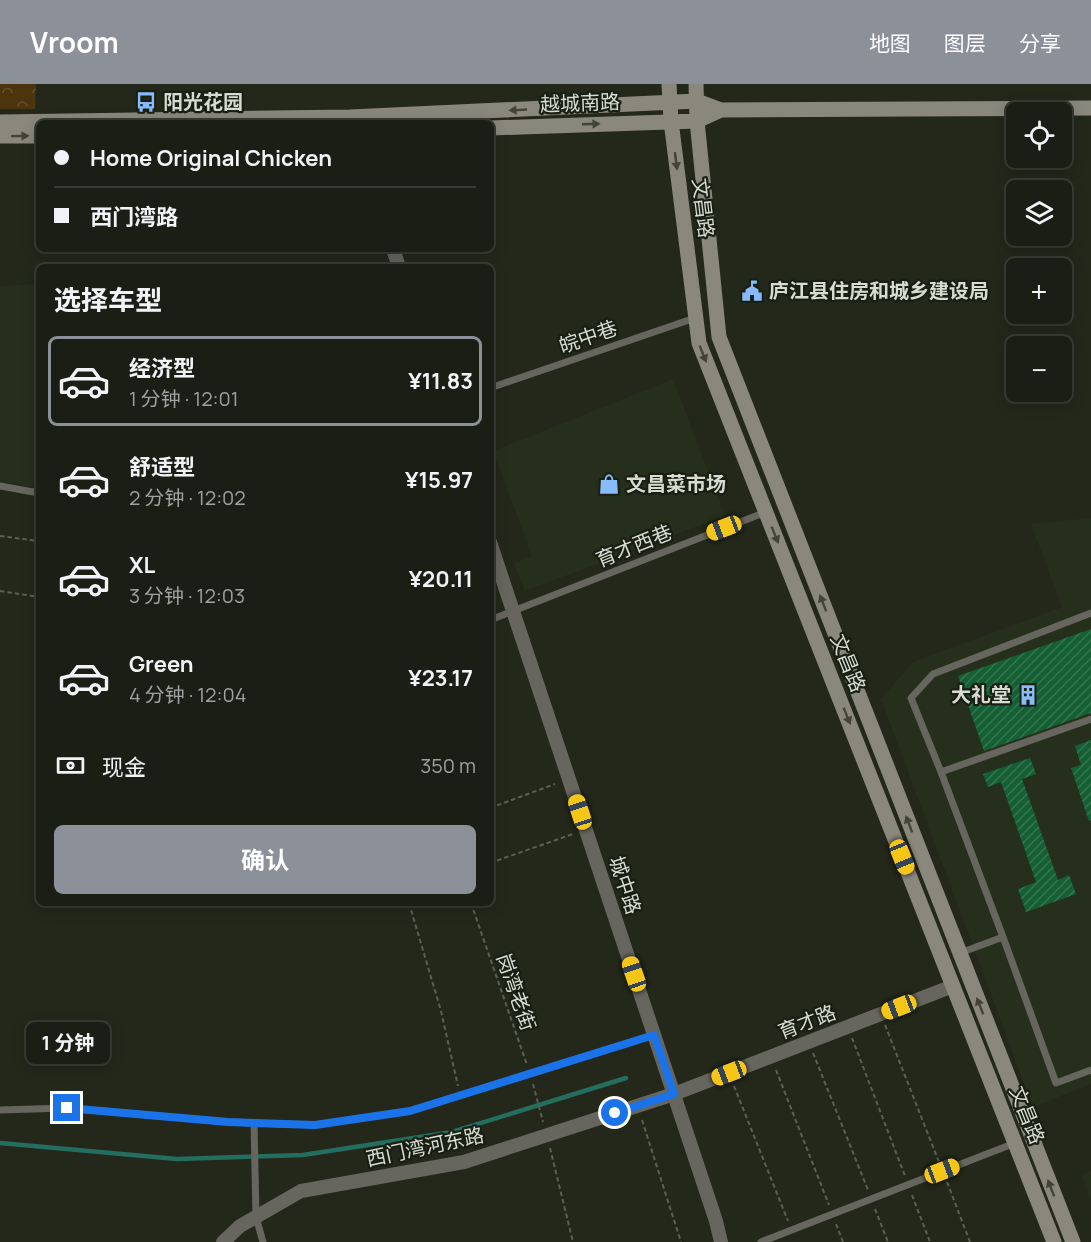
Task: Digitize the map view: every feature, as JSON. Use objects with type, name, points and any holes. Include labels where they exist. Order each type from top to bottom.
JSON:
[{"type":"main road","name":"文昌路","points":[[669,84],[670,121],[699,343],[1054,1242]]},
{"type":"main road","name":"文昌路","points":[[696,84],[697,121],[719,337],[1072,1242]]},
{"type":"main road","points":[[242,120],[351,120],[697,101],[721,110],[1091,108]]},
{"type":"main road","points":[[697,121],[721,110]]},
{"type":"main road","name":"越城南路","points":[[494,128],[697,121]]},
{"type":"main road","points":[[0,122],[36,122]]},
{"type":"main road","points":[[0,136],[36,136]]},
{"type":"street","name":"城中路","points":[[494,554],[716,1221],[721,1242]]},
{"type":"street","name":"育才路","points":[[674,1094],[953,986]]},
{"type":"street","name":"西门湾河东路","points":[[223,1242],[240,1226],[301,1191],[464,1162],[674,1094]]},
{"type":"lane","name":"皖中巷","points":[[494,387],[696,318]]},
{"type":"lane","points":[[0,486],[36,492]]},
{"type":"lane","name":"育才西巷","points":[[494,619],[766,512]]},
{"type":"lane","points":[[1091,613],[933,674],[911,698],[941,772],[1056,1083],[1091,1070]]},
{"type":"lane","points":[[941,772],[1091,719]]},
{"type":"lane","points":[[960,953],[1003,937]]},
{"type":"lane","points":[[0,1110],[67,1108],[254,1123],[315,1125],[410,1111],[654,1035]]},
{"type":"lane","points":[[254,1123],[256,1217],[263,1242]]},
{"type":"lane","points":[[761,1242],[1015,1143]]},
{"type":"path","points":[[0,536],[36,541]]},
{"type":"path","points":[[0,591],[36,596]]},
{"type":"path","points":[[494,806],[569,778]]},
{"type":"path","points":[[494,862],[586,829]]},
{"type":"path","points":[[409,906],[441,1011],[460,1095]]},
{"type":"path","name":"岗湾老街","points":[[472,906],[535,1090],[573,1242]]},
{"type":"path","points":[[881,1014],[970,1242]]},
{"type":"path","points":[[848,1027],[930,1242]]},
{"type":"path","points":[[809,1042],[888,1242]]},
{"type":"path","points":[[771,1056],[843,1242]]},
{"type":"path","points":[[729,1073],[791,1230]]},
{"type":"path","points":[[638,1106],[681,1242]]},
{"type":"shaded area","points":[[36,284],[36,487],[0,481],[0,286]]},
{"type":"shaded area","name":"文昌菜市场","points":[[673,379],[725,516],[525,591],[514,563],[532,556],[494,451]]},
{"type":"shaded area","points":[[1091,518],[1091,1084],[1033,1107],[881,699],[913,662],[1062,607],[1031,524]]},
{"type":"shaded area","points":[[1091,1171],[1091,1200],[1081,1175]]},
{"type":"green space","points":[[0,84],[36,84],[35,109],[0,109]]},
{"type":"building","name":"大礼堂","points":[[1091,629],[1091,713],[984,751],[958,676]]},
{"type":"building","points":[[1091,740],[1091,820],[1089,821],[1071,768],[1081,765],[1075,746]]},
{"type":"building","points":[[1030,758],[1036,774],[1022,779],[1058,880],[1069,875],[1076,894],[1026,912],[1018,889],[1036,882],[1001,782],[988,787],[983,774]]},
{"type":"waterway","points":[[0,1143],[177,1159],[303,1155],[452,1132],[626,1078]]},
{"type":"place","name":"阳光花园","points":[[146,102]]},
{"type":"place","name":"庐江县住房和城乡建设局","points":[[752,291]]},
{"type":"place","name":"文昌菜市场","points":[[609,484]]},
{"type":"place","name":"大礼堂","points":[[1028,695]]},
{"type":"route","points":[[67,1108],[228,1122],[315,1125],[410,1111],[654,1035],[674,1094],[615,1113]]}]
